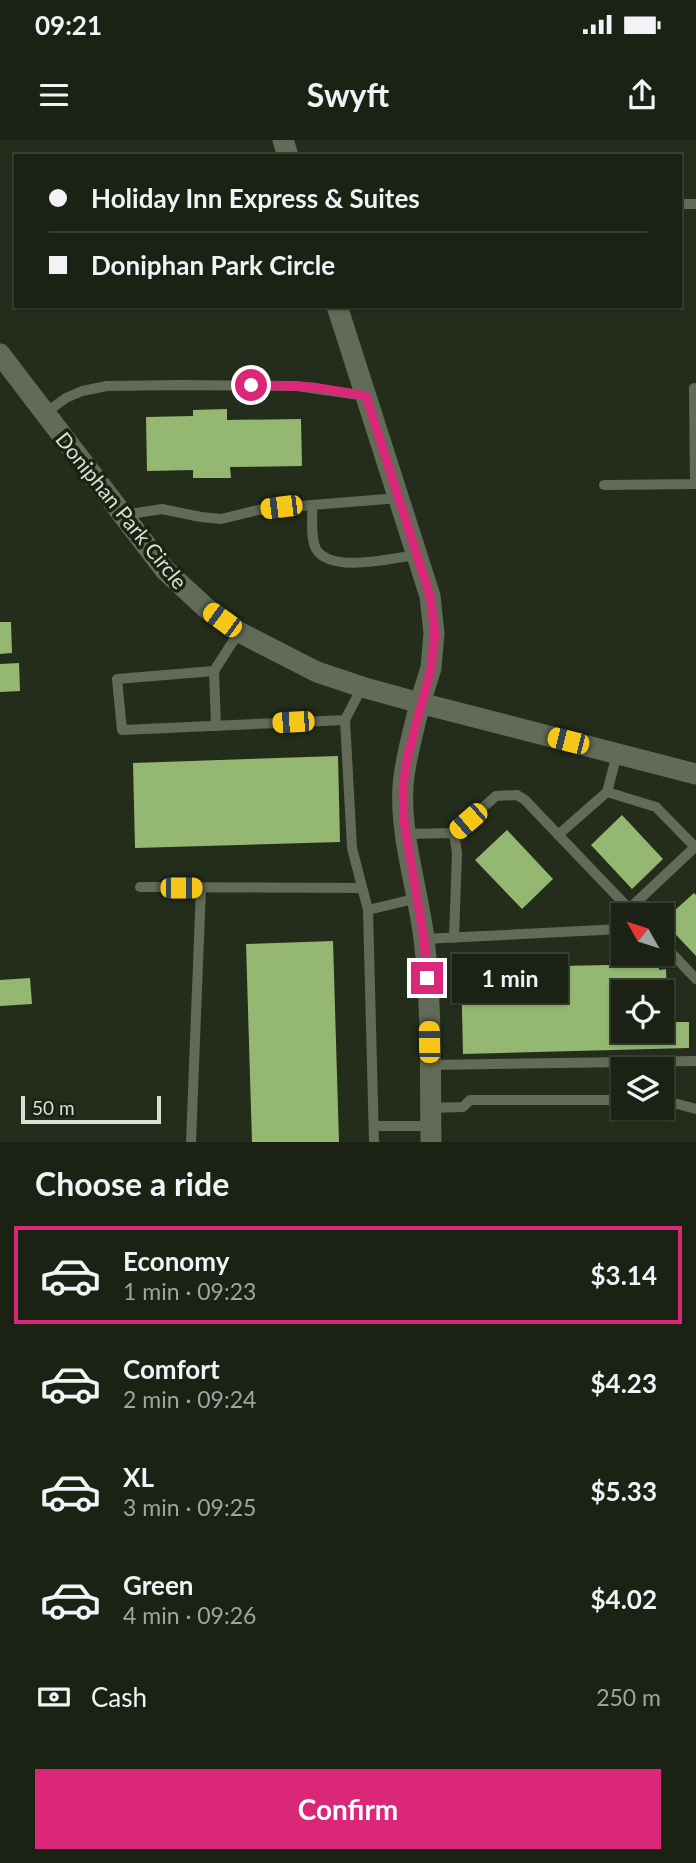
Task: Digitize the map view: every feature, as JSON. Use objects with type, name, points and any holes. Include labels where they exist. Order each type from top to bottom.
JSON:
[{"type":"street","points":[[338,308],[430,596],[435,633],[431,668],[407,759],[403,787],[404,821],[424,939],[428,997],[430,1125]]},
{"type":"street","name":"Doniphan Park Circle","points":[[0,354],[165,570],[205,608],[239,632],[317,672],[362,687],[696,774]]},
{"type":"lane","points":[[45,413],[66,398],[82,391],[107,386],[298,386],[366,396]]},
{"type":"lane","points":[[604,485],[695,484],[694,388]]},
{"type":"lane","points":[[123,515],[162,509],[221,519],[258,510],[399,498]]},
{"type":"lane","points":[[312,505],[314,542],[317,551],[325,558],[336,563],[349,564],[417,555]]},
{"type":"lane","points":[[216,726],[214,671],[239,632]]},
{"type":"lane","points":[[214,671],[117,679],[122,730],[345,720]]},
{"type":"lane","points":[[362,687],[345,720],[352,848],[368,910],[374,1142]]},
{"type":"lane","points":[[558,835],[607,792],[617,754]]},
{"type":"lane","points":[[607,792],[656,807],[696,848],[641,903]]},
{"type":"lane","points":[[406,834],[454,833],[496,796],[517,795],[525,800],[623,903]]},
{"type":"lane","points":[[454,833],[457,853],[454,938]]},
{"type":"lane","points":[[140,887],[362,888]]},
{"type":"lane","points":[[191,1142],[201,888]]},
{"type":"lane","points":[[368,910],[418,898]]},
{"type":"lane","points":[[424,939],[611,930]]},
{"type":"lane","points":[[674,956],[696,979]]},
{"type":"lane","points":[[430,1065],[696,1061]]},
{"type":"lane","points":[[374,1126],[430,1125],[463,1107],[470,1100],[611,1100]]},
{"type":"lane","points":[[674,1104],[696,1110]]},
{"type":"building","points":[[227,409],[227,420],[301,419],[302,466],[230,467],[231,478],[193,478],[193,470],[147,471],[146,417],[193,416],[193,410]]},
{"type":"building","points":[[0,622],[11,622],[12,653],[0,654]]},
{"type":"building","points":[[19,663],[20,691],[0,692],[0,664]]},
{"type":"building","points":[[338,756],[340,842],[135,848],[133,763]]},
{"type":"building","points":[[622,815],[663,859],[632,889],[591,845]]},
{"type":"building","points":[[507,830],[553,879],[522,909],[475,860]]},
{"type":"building","points":[[694,893],[696,895],[696,956],[674,933],[674,911]]},
{"type":"building","points":[[333,941],[339,1142],[252,1142],[246,944]]},
{"type":"building","points":[[659,966],[659,970],[666,969],[666,980],[611,980],[611,1043],[674,1043],[674,1022],[689,1022],[689,1048],[463,1054],[461,968]]},
{"type":"building","points":[[30,978],[32,1004],[0,1006],[0,980]]},
{"type":"route","points":[[251,385],[313,387],[366,396],[430,596],[435,633],[431,668],[407,759],[403,787],[404,821],[418,898],[427,978]]}]
